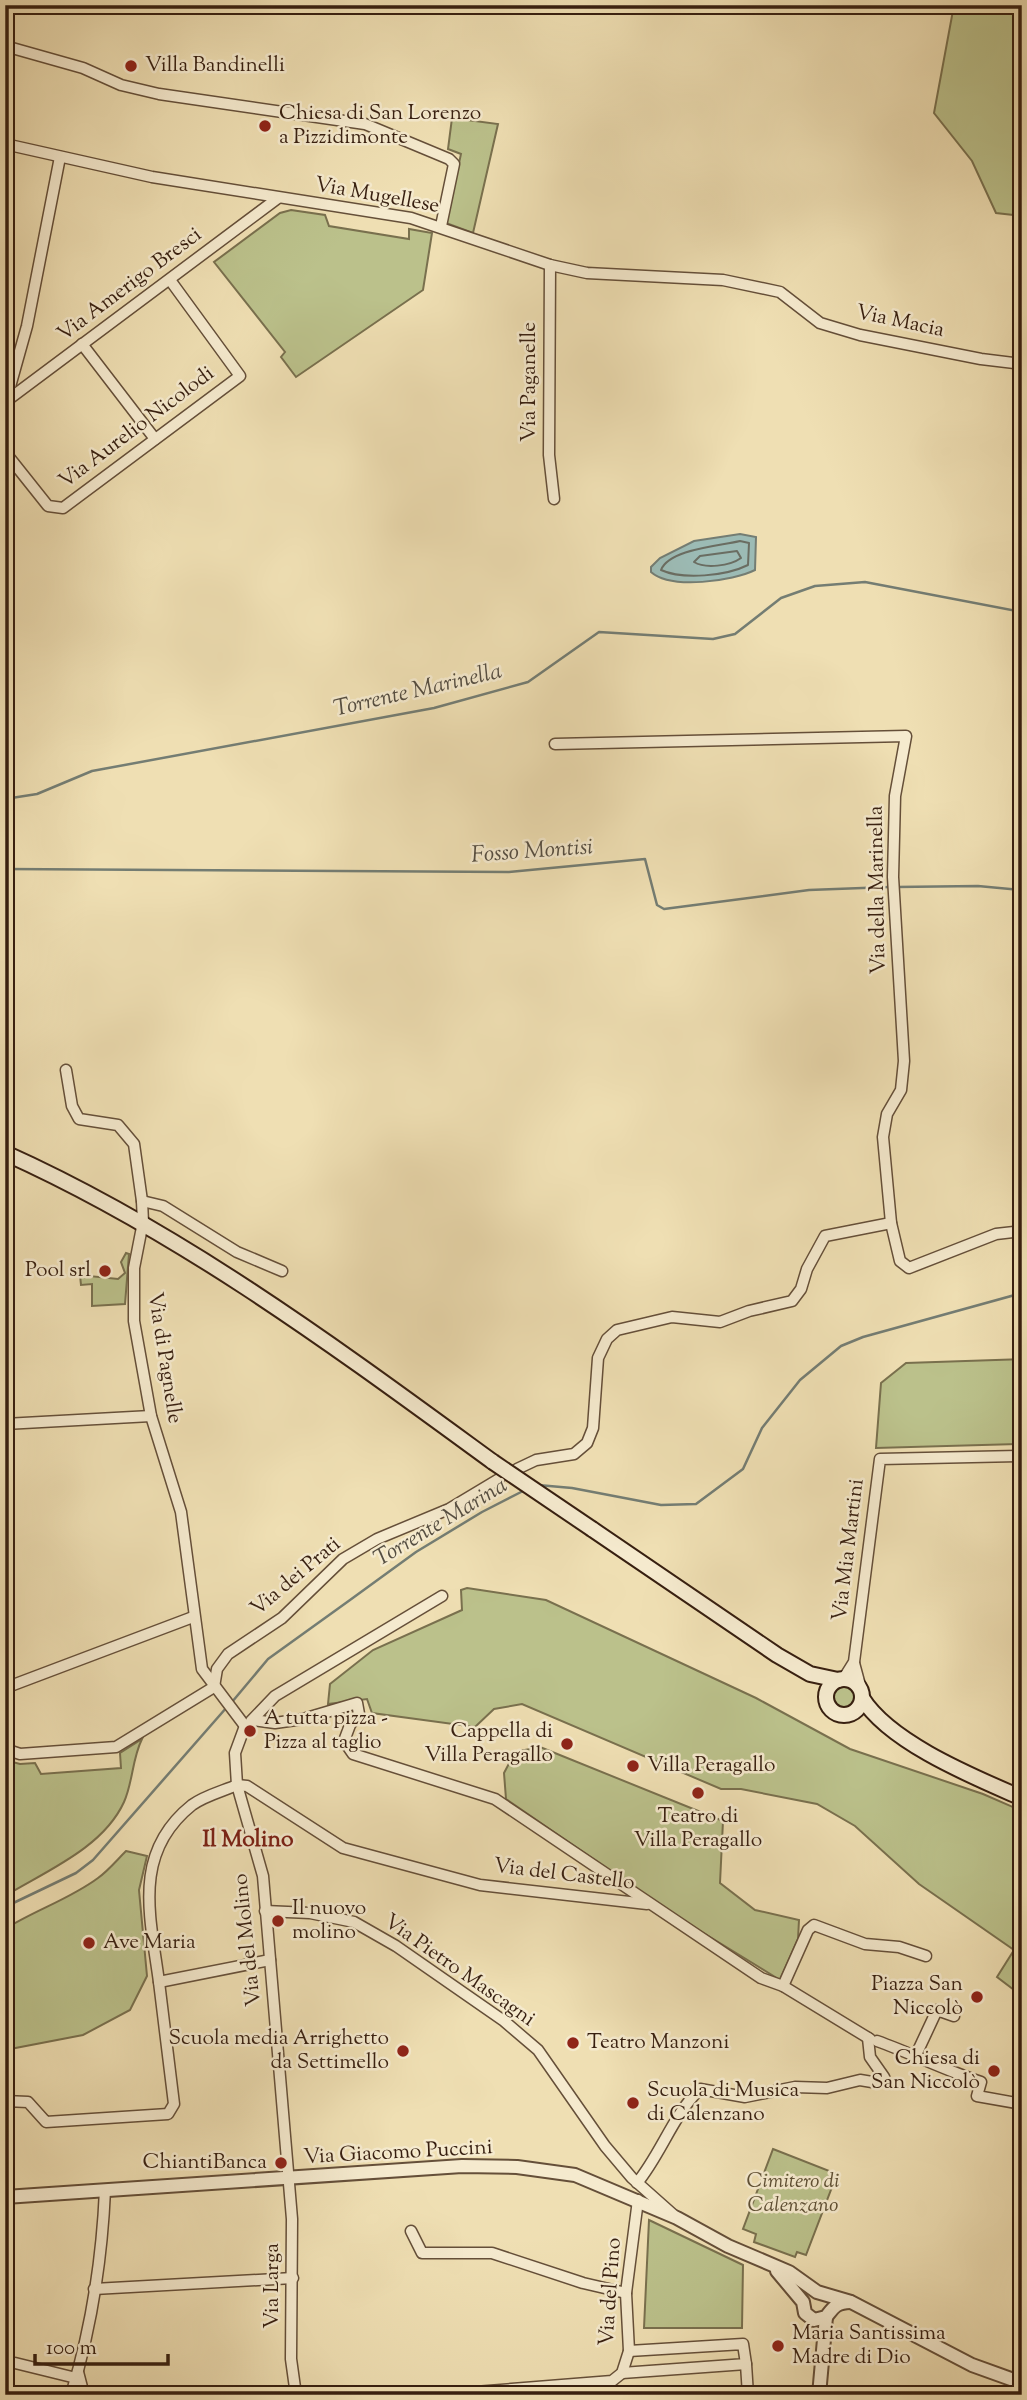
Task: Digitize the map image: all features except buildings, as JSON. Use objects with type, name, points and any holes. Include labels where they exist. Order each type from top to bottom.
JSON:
[{"type":"main road","points":[[5,1153],[63,1179],[143,1222],[365,1370],[494,1462],[777,1655],[810,1674],[854,1681],[876,1716],[935,1758],[1022,1798]]},
{"type":"main road","points":[[810,1674],[831,1710],[840,1715],[876,1716]]},
{"type":"main road","points":[[825,1697],[829,1686],[841,1679]]},
{"type":"main road","points":[[850,1714],[859,1708],[862,1693]]},
{"type":"street","points":[[5,46],[83,68],[121,85],[159,94],[365,124],[449,159],[454,164],[441,226]]},
{"type":"street","name":"Via Mugellese","points":[[5,144],[152,177],[411,218],[550,265],[587,273],[723,280],[780,292]]},
{"type":"street","points":[[6,401],[27,326],[60,157]]},
{"type":"street","name":"Via Amerigo Bresci","points":[[6,401],[278,198]]},
{"type":"street","name":"Via Paganelle","points":[[550,265],[550,455],[554,499]]},
{"type":"street","name":"Via Aurelio Nicolodi","points":[[5,452],[48,506],[62,508],[240,376],[170,280]]},
{"type":"street","name":"Via Macia","points":[[780,292],[820,323],[981,359],[1022,363]]},
{"type":"street","points":[[82,344],[155,439]]},
{"type":"street","name":"Via della Marinella","points":[[555,744],[906,736],[895,796],[893,877],[904,1061],[901,1090],[887,1114],[883,1137],[891,1223]]},
{"type":"street","name":"Via di Pagnelle","points":[[66,1070],[72,1106],[79,1119],[118,1125],[134,1144],[143,1222],[134,1268],[132,1305],[151,1416],[181,1511],[202,1669],[216,1690]]},
{"type":"street","points":[[142,1200],[163,1206],[237,1252],[282,1270]]},
{"type":"street","points":[[517,1469],[536,1460],[574,1454],[587,1443],[593,1428],[598,1358],[607,1339],[618,1330],[673,1317],[720,1322],[749,1311],[792,1301],[801,1289],[807,1269],[825,1236],[891,1223],[900,1261],[909,1268],[996,1234],[1022,1231]]},
{"type":"street","points":[[5,1411],[6,1424],[151,1416]]},
{"type":"street","name":"Via Mia Martini","points":[[862,1693],[854,1662],[880,1459],[1022,1456]]},
{"type":"street","name":"Via dei Prati","points":[[216,1690],[217,1669],[228,1654],[282,1618],[343,1559],[377,1539],[449,1509],[499,1479]]},
{"type":"street","points":[[246,1722],[275,1696],[442,1596]]},
{"type":"street","points":[[5,1688],[193,1617]]},
{"type":"street","name":"Via Mia Martini","points":[[841,1679],[854,1662]]},
{"type":"street","points":[[5,1749],[20,1754],[116,1747],[216,1690],[246,1722],[275,1723],[303,1719],[357,1703],[359,1714],[350,1725],[344,1741],[353,1754],[495,1798],[651,1904]]},
{"type":"street","name":"Via del Molino","points":[[246,1722],[235,1753],[237,1785],[263,1875],[289,2178]]},
{"type":"street","points":[[5,2101],[28,2102],[46,2122],[168,2114],[174,2104],[148,1897],[153,1857],[169,1829],[194,1804],[237,1785]]},
{"type":"street","name":"Via del Castello","points":[[237,1785],[247,1786],[343,1848],[480,1885],[651,1904],[761,1978],[783,1986],[872,2039],[916,2055],[931,2065],[981,2082],[977,2096],[1022,2104]]},
{"type":"street","name":"Via Pietro Mascagni","points":[[265,1911],[310,1913],[354,1922],[396,1946],[504,2021],[538,2050],[605,2146],[637,2183],[677,2218]]},
{"type":"street","points":[[783,1986],[808,1930],[814,1925],[865,1944],[899,1947],[926,1956]]},
{"type":"street","points":[[159,1982],[270,1960]]},
{"type":"street","points":[[916,2055],[937,2010],[954,2016]]},
{"type":"street","points":[[637,2183],[653,2164],[690,2098],[700,2089],[745,2096],[795,2087],[827,2088],[860,2080],[878,2083],[884,2077],[870,2057],[872,2039]]},
{"type":"street","name":"Via Giacomo Puccini","points":[[5,2197],[461,2165],[517,2167],[575,2175],[638,2200],[789,2272],[823,2306],[805,2313],[803,2302],[772,2266]]},
{"type":"street","name":"Via Larga","points":[[289,2178],[293,2278],[291,2359],[296,2395]]},
{"type":"street","points":[[71,2395],[83,2356],[103,2228],[105,2190]]},
{"type":"street","name":"Via del Pino","points":[[437,2395],[612,2381],[622,2373],[629,2351],[626,2294],[638,2200]]},
{"type":"street","points":[[411,2231],[422,2253],[492,2253],[626,2294]]},
{"type":"street","points":[[94,2289],[293,2278]]},
{"type":"street","points":[[803,2302],[823,2306],[851,2302],[972,2365],[1022,2383]]},
{"type":"street","points":[[819,2395],[824,2347],[823,2306]]},
{"type":"street","points":[[629,2351],[743,2344],[748,2395]]},
{"type":"street","points":[[15,2363],[77,2375]]},
{"type":"street","points":[[622,2373],[746,2364]]},
{"type":"street","points":[[77,2375],[84,2395]]},
{"type":"street","points":[[348,2395],[370,2392],[389,2395]]},
{"type":"green space","points":[[954,5],[1022,5],[1022,216],[996,213],[972,161],[934,113]]},
{"type":"green space","points":[[452,118],[498,124],[473,233],[446,223],[461,154],[448,149]]},
{"type":"green space","points":[[291,210],[325,215],[329,226],[409,239],[409,229],[432,233],[423,290],[296,377],[281,357],[285,352],[214,262],[280,213]]},
{"type":"green space","points":[[126,1253],[129,1254],[125,1304],[92,1306],[92,1284],[81,1285],[80,1275],[118,1279],[125,1273],[121,1262]]},
{"type":"green space","points":[[1022,1359],[1022,1444],[876,1448],[881,1383],[906,1363]]},
{"type":"green space","points":[[467,1588],[546,1600],[756,1698],[850,1749],[983,1794],[1022,1811],[1022,1996],[997,1977],[1014,1950],[919,1884],[855,1826],[817,1804],[741,1789],[721,1789],[522,1704],[494,1709],[475,1727],[372,1713],[367,1699],[328,1704],[330,1684],[373,1650],[462,1610],[461,1590]]},
{"type":"green space","points":[[844,1684],[854,1688],[858,1698],[854,1708],[844,1712],[834,1708],[830,1698],[834,1688]]},
{"type":"green space","points":[[142,1739],[124,1802],[102,1833],[72,1857],[5,1896],[5,1760],[20,1764],[35,1763],[41,1774],[121,1768],[120,1753]]},
{"type":"green space","points":[[540,1747],[723,1821],[720,1883],[755,1910],[799,1920],[798,1939],[780,1980],[679,1918],[506,1799],[504,1773],[515,1752]]},
{"type":"green space","points":[[126,1851],[147,1856],[139,1890],[147,1976],[130,2010],[83,2035],[5,2050],[5,1929],[87,1885]]},
{"type":"green space","name":"Cimitero di Calenzano","points":[[773,2149],[837,2174],[806,2255],[797,2252],[795,2257],[754,2242],[756,2234],[743,2229]]},
{"type":"green space","points":[[649,2220],[743,2265],[742,2328],[644,2328]]},
{"type":"water","points":[[740,534],[756,537],[755,570],[702,582],[673,581],[660,578],[651,572],[651,567],[660,558],[694,541]]},
{"type":"waterway","name":"Torrente Marinella","points":[[5,799],[37,794],[92,771],[434,708],[528,682],[599,632],[713,639],[735,634],[781,598],[815,586],[865,582],[1022,612]]},
{"type":"waterway","name":"Fosso Montisi","points":[[5,869],[509,872],[645,859],[657,905],[664,909],[809,890],[889,887]]},
{"type":"waterway","name":"Fosso Montisi","points":[[896,887],[978,886],[1022,890]]},
{"type":"waterway","name":"Torrente Marina","points":[[538,1485],[572,1488],[661,1505],[696,1504],[743,1469],[762,1428],[800,1380],[841,1346],[863,1337],[1022,1293]]},
{"type":"waterway","name":"Torrente Marina","points":[[232,1702],[268,1659],[416,1552],[482,1512],[525,1490]]},
{"type":"waterway","name":"Torrente Marina","points":[[5,1907],[76,1873],[93,1860],[227,1707]]},
{"type":"place","name":"Villa Bandinelli","points":[[131,66]]},
{"type":"place","name":"Chiesa di San Lorenzo a Pizzidimonte","points":[[265,126]]},
{"type":"place","name":"Pool srl","points":[[105,1271]]},
{"type":"place","name":"A tutta pizza - Pizza al taglio","points":[[250,1731]]},
{"type":"place","name":"Cappella di Villa Peragallo","points":[[567,1744]]},
{"type":"place","name":"Villa Peragallo","points":[[633,1766]]},
{"type":"place","name":"Teatro di Villa Peragallo","points":[[698,1793]]},
{"type":"place","name":"Il nuovo molino","points":[[278,1921]]},
{"type":"place","name":"Ave Maria","points":[[89,1943]]},
{"type":"place","name":"Piazza San Niccolò","points":[[977,1997]]},
{"type":"place","name":"Teatro Manzoni","points":[[573,2043]]},
{"type":"place","name":"Scuola media Arrighetto da Settimello","points":[[403,2051]]},
{"type":"place","name":"Chiesa di San Niccolò","points":[[994,2071]]},
{"type":"place","name":"Scuola di Musica di Calenzano","points":[[633,2103]]},
{"type":"place","name":"ChiantiBanca","points":[[281,2163]]},
{"type":"place","name":"Maria Santissima Madre di Dio","points":[[778,2346]]},
{"type":"district","name":"Il Molino","points":[[248,1840]]}]
